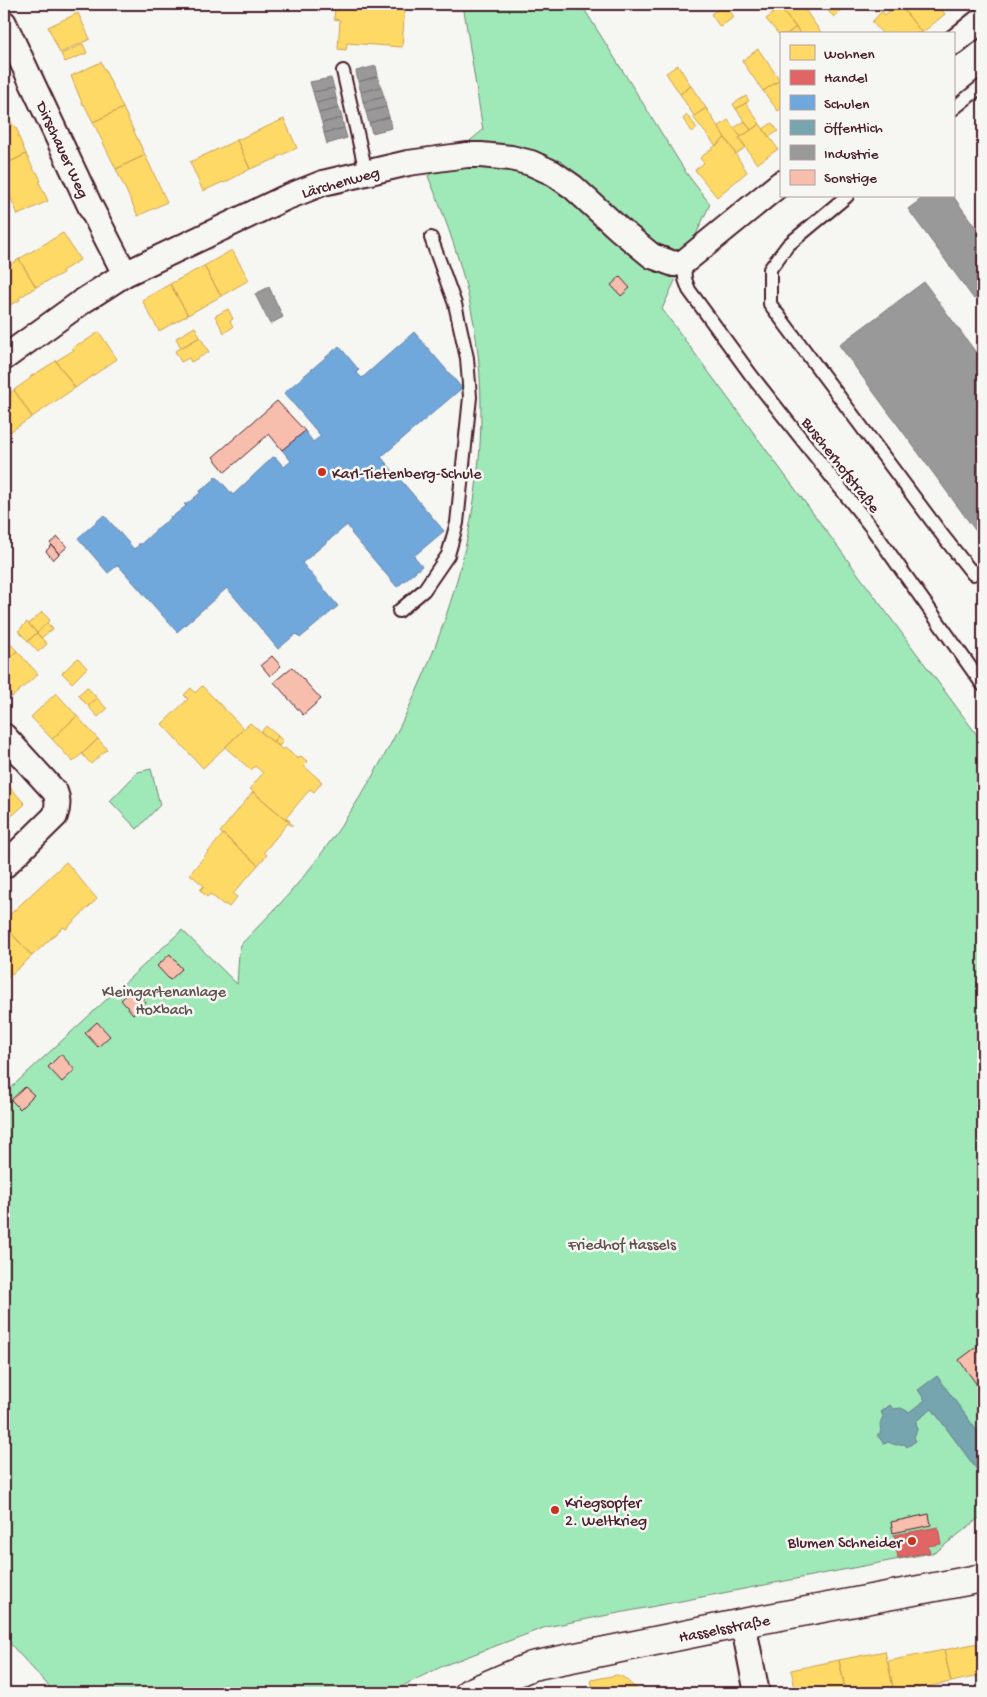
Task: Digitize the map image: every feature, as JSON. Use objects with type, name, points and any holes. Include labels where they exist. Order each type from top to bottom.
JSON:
[{"type":"street","points":[[954,42],[983,18]]},
{"type":"street","name":"Dirschauer Weg","points":[[4,23],[90,206],[125,274]]},
{"type":"street","name":"Lärchenweg","points":[[4,358],[83,301],[125,274],[285,198],[323,183],[408,163],[466,155],[497,156],[531,163],[553,173],[573,188],[652,256],[674,264],[684,262]]},
{"type":"street","points":[[684,262],[780,184]]},
{"type":"street","points":[[4,736],[55,792],[58,799],[58,809],[55,816],[4,866]]},
{"type":"street","name":"Hasselsstraße","points":[[469,1693],[532,1666],[743,1623],[983,1578]]},
{"type":"street","points":[[743,1623],[756,1693]]},
{"type":"lane","points":[[343,72],[366,172]]},
{"type":"lane","points":[[954,108],[983,85]]},
{"type":"lane","points":[[845,198],[788,245],[770,269],[770,304],[973,574],[983,567]]},
{"type":"lane","points":[[398,611],[424,590],[448,555],[457,523],[470,397],[468,358],[455,304],[431,238]]},
{"type":"lane","name":"Buscherhofstraße","points":[[684,262],[686,279],[690,290],[751,375],[871,527],[983,684]]},
{"type":"green space","name":"Friedhof Hassels","points":[[463,4],[581,4],[687,174],[710,204],[662,309],[983,743],[983,1515],[936,1552],[546,1627],[445,1665],[391,1693],[55,1693],[4,1637],[4,1094],[182,930],[237,984],[241,945],[295,887],[341,826],[376,770],[407,711],[434,650],[455,587],[471,522],[479,456],[481,390],[474,324],[455,248],[428,176],[483,130]]},
{"type":"green space","points":[[151,769],[160,805],[137,829],[110,801],[138,772]]},
{"type":"building: Wohnen","points":[[341,4],[405,4],[402,47],[347,43],[346,50],[338,49],[340,20],[334,19],[335,8],[341,9]]},
{"type":"building: Wohnen","points":[[725,4],[734,17],[720,27],[711,14]]},
{"type":"building: Wohnen","points":[[784,4],[791,4],[794,7],[801,4],[821,32],[799,32],[780,8]]},
{"type":"building: Wohnen","points":[[821,4],[834,4],[840,11],[834,17]]},
{"type":"building: Wohnen","points":[[878,4],[898,4],[890,11]]},
{"type":"building: Wohnen","points":[[899,4],[921,32],[881,32],[872,22],[882,11],[885,15]]},
{"type":"building: Wohnen","points":[[899,4],[937,4],[945,14],[921,32]]},
{"type":"building: Wohnen","points":[[780,8],[796,27],[790,32],[780,32],[780,36],[766,19]]},
{"type":"building: Wohnen","points":[[78,13],[90,39],[60,53],[48,27]]},
{"type":"building: Wohnen","points":[[796,27],[800,32],[790,32]]},
{"type":"building: Wohnen","points":[[83,44],[87,53],[65,62],[61,54]]},
{"type":"building: Wohnen","points":[[758,49],[780,80],[763,91],[742,61]]},
{"type":"building: Wohnen","points":[[101,62],[123,108],[93,122],[83,105],[71,76]]},
{"type":"building: Wohnen","points":[[678,65],[691,86],[680,94],[666,73]]},
{"type":"building: Wohnen","points":[[780,80],[780,110],[778,111],[763,91]]},
{"type":"building: Wohnen","points":[[691,86],[706,108],[694,116],[680,94]]},
{"type":"building: Wohnen","points":[[746,96],[749,101],[736,109],[733,104]]},
{"type":"building: Wohnen","points":[[746,103],[760,124],[751,130],[736,109]]},
{"type":"building: Wohnen","points":[[4,106],[13,126],[15,126],[19,134],[26,154],[4,165]]},
{"type":"building: Wohnen","points":[[123,108],[145,155],[116,169],[93,122]]},
{"type":"building: Wohnen","points":[[706,108],[725,138],[716,146],[693,117]]},
{"type":"building: Wohnen","points":[[687,115],[697,128],[692,132],[683,119]]},
{"type":"building: Wohnen","points":[[284,119],[297,148],[250,169],[237,140]]},
{"type":"building: Wohnen","points":[[728,120],[746,147],[736,154],[718,127]]},
{"type":"building: Wohnen","points":[[745,121],[751,130],[741,137],[734,128]]},
{"type":"building: Wohnen","points":[[772,123],[778,131],[769,137],[763,129]]},
{"type":"building: Wohnen","points":[[760,124],[778,149],[757,164],[739,138]]},
{"type":"building: Wohnen","points":[[725,138],[747,172],[717,197],[695,170],[704,163],[700,158]]},
{"type":"building: Wohnen","points":[[237,140],[250,169],[224,183],[203,191],[190,162]]},
{"type":"building: Wohnen","points":[[26,154],[35,172],[37,172],[41,181],[39,182],[48,201],[18,215],[4,182],[4,165]]},
{"type":"building: Wohnen","points":[[145,155],[167,202],[138,216],[116,169]]},
{"type":"building: Wohnen","points":[[63,233],[80,260],[62,271],[63,273],[36,287],[19,259]]},
{"type":"building: Wohnen","points":[[232,250],[249,280],[221,296],[204,266]]},
{"type":"building: Wohnen","points":[[19,259],[36,287],[19,298],[20,300],[4,308],[4,269]]},
{"type":"building: Wohnen","points":[[204,266],[221,296],[188,315],[170,284]]},
{"type":"building: Wohnen","points":[[170,284],[188,315],[159,331],[142,300]]},
{"type":"building: Wohnen","points":[[228,309],[233,319],[230,321],[233,327],[224,333],[215,316]]},
{"type":"building: Wohnen","points":[[195,327],[200,337],[181,348],[176,338]]},
{"type":"building: Wohnen","points":[[99,332],[117,359],[75,388],[56,361],[74,350],[72,348]]},
{"type":"building: Wohnen","points":[[200,337],[209,352],[191,362],[189,358],[181,362],[175,351]]},
{"type":"building: Wohnen","points":[[56,361],[75,388],[32,417],[14,390],[30,377]]},
{"type":"building: Wohnen","points":[[14,390],[32,417],[4,436],[4,397]]},
{"type":"building: Wohnen","points":[[42,612],[50,620],[37,633],[29,624]]},
{"type":"building: Wohnen","points":[[27,622],[37,633],[28,641],[18,631]]},
{"type":"building: Wohnen","points":[[47,623],[53,629],[41,638],[37,633]]},
{"type":"building: Wohnen","points":[[37,633],[47,644],[38,652],[28,641]]},
{"type":"building: Wohnen","points":[[4,637],[17,651],[4,663]]},
{"type":"building: Wohnen","points":[[17,651],[38,674],[12,697],[4,687],[4,663]]},
{"type":"building: Wohnen","points":[[78,658],[87,668],[72,683],[62,673]]},
{"type":"building: Wohnen","points":[[202,686],[244,729],[203,768],[162,724],[188,699],[184,695],[191,688],[195,693]]},
{"type":"building: Wohnen","points":[[87,687],[97,698],[88,706],[78,695]]},
{"type":"building: Wohnen","points":[[56,693],[77,716],[52,739],[31,717]]},
{"type":"building: Wohnen","points":[[97,698],[107,709],[98,717],[88,706]]},
{"type":"building: Wohnen","points":[[77,716],[98,739],[73,762],[52,739]]},
{"type":"building: Wohnen","points":[[250,723],[283,750],[285,748],[298,759],[301,756],[308,762],[304,766],[322,782],[314,792],[310,789],[286,818],[289,822],[250,789],[263,773],[255,766],[251,770],[225,747]]},
{"type":"building: Wohnen","points":[[266,726],[278,736],[273,742],[261,732]]},
{"type":"building: Wohnen","points":[[278,736],[283,741],[279,746],[273,741]]},
{"type":"building: Wohnen","points":[[98,739],[107,749],[91,764],[82,754]]},
{"type":"building: Wohnen","points":[[7,784],[25,804],[4,823],[4,787]]},
{"type":"building: Wohnen","points":[[253,792],[293,825],[288,823],[264,852],[267,855],[258,865],[220,832]]},
{"type":"building: Wohnen","points":[[223,834],[258,865],[233,894],[237,897],[229,907],[210,894],[207,897],[200,890],[204,886],[190,874]]},
{"type":"building: Wohnen","points":[[66,862],[97,899],[66,929],[63,927],[32,956],[4,925],[4,920]]},
{"type":"building: Wohnen","points":[[4,925],[32,956],[4,981]]},
{"type":"building: Wohnen","points":[[983,1642],[983,1675],[951,1682],[944,1650]]},
{"type":"building: Wohnen","points":[[944,1650],[951,1682],[894,1693],[888,1661]]},
{"type":"building: Wohnen","points":[[885,1651],[893,1687],[862,1693],[846,1693],[839,1660]]},
{"type":"building: Wohnen","points":[[839,1660],[846,1693],[796,1693],[791,1670]]},
{"type":"building: Wohnen","points":[[617,1675],[623,1677],[641,1693],[594,1693],[591,1680]]},
{"type":"building: Handel","points":[[938,1527],[941,1544],[928,1546],[930,1552],[898,1558],[894,1535]]},
{"type":"building: Schulen","points":[[414,332],[462,388],[381,457],[444,531],[414,556],[422,566],[397,587],[351,533],[347,525],[302,563],[338,606],[300,638],[296,634],[278,649],[227,588],[177,632],[118,565],[108,573],[78,538],[104,515],[134,549],[171,518],[170,516],[172,517],[186,506],[184,504],[187,504],[200,493],[216,476],[233,495],[273,457],[284,467],[291,461],[282,450],[305,431],[313,442],[321,436],[284,393],[339,346],[359,370],[356,372],[362,378]]},
{"type":"building: Öffentlich","points":[[937,1376],[983,1439],[983,1478],[932,1409],[916,1421],[917,1430],[914,1437],[916,1441],[907,1447],[904,1444],[896,1445],[888,1442],[884,1444],[877,1435],[881,1432],[880,1424],[883,1416],[881,1412],[890,1405],[893,1409],[901,1408],[909,1412],[925,1400],[918,1390]]},
{"type":"building: Industrie","points":[[376,66],[378,76],[358,82],[356,71]]},
{"type":"building: Industrie","points":[[378,76],[381,87],[361,92],[358,82]]},
{"type":"building: Industrie","points":[[331,78],[334,88],[313,92],[310,82]]},
{"type":"building: Industrie","points":[[381,87],[384,97],[363,102],[361,92]]},
{"type":"building: Industrie","points":[[334,88],[336,98],[316,103],[313,92]]},
{"type":"building: Industrie","points":[[384,97],[386,107],[366,112],[363,102]]},
{"type":"building: Industrie","points":[[336,98],[339,108],[319,113],[316,103]]},
{"type":"building: Industrie","points":[[386,107],[389,117],[369,123],[366,112]]},
{"type":"building: Industrie","points":[[339,108],[342,118],[322,123],[319,113]]},
{"type":"building: Industrie","points":[[389,117],[392,128],[372,133],[369,123]]},
{"type":"building: Industrie","points":[[342,118],[344,128],[324,133],[322,123]]},
{"type":"building: Industrie","points":[[344,128],[347,138],[327,144],[324,133]]},
{"type":"building: Industrie","points":[[954,197],[983,238],[983,292],[974,299],[908,209],[922,198]]},
{"type":"building: Industrie","points":[[924,282],[983,362],[983,536],[981,538],[839,345]]},
{"type":"building: Industrie","points":[[269,287],[283,317],[270,324],[255,294]]},
{"type":"building: Sonstige","points":[[620,277],[630,288],[621,296],[611,285]]},
{"type":"building: Sonstige","points":[[277,401],[305,431],[282,450],[269,434],[225,472],[213,457]]},
{"type":"building: Sonstige","points":[[58,537],[67,547],[59,554],[50,543]]},
{"type":"building: Sonstige","points":[[52,545],[59,554],[53,560],[46,551]]},
{"type":"building: Sonstige","points":[[272,656],[281,666],[270,676],[261,665]]},
{"type":"building: Sonstige","points":[[292,667],[321,699],[303,715],[274,682]]},
{"type":"building: Sonstige","points":[[170,954],[182,969],[170,980],[157,966]]},
{"type":"building: Sonstige","points":[[134,988],[146,1002],[133,1014],[121,1000]]},
{"type":"building: Sonstige","points":[[97,1022],[110,1036],[98,1047],[85,1033]]},
{"type":"building: Sonstige","points":[[61,1054],[75,1070],[62,1082],[48,1067]]},
{"type":"building: Sonstige","points":[[25,1087],[34,1095],[20,1109],[11,1100]]},
{"type":"building: Sonstige","points":[[979,1345],[983,1351],[983,1393],[959,1360]]},
{"type":"building: Sonstige","points":[[929,1514],[931,1525],[893,1533],[891,1522]]},
{"type":"place","name":"Karl-Tietenberg-Schule","points":[[322,472]]},
{"type":"place","name":"Kriegsopfer 2. Weltkrieg","points":[[555,1510]]},
{"type":"place","name":"Blumen Schneider","points":[[912,1541]]},
{"type":"park label","name":"Kleingartenanlage Hoxbach","points":[[164,999]]}]
